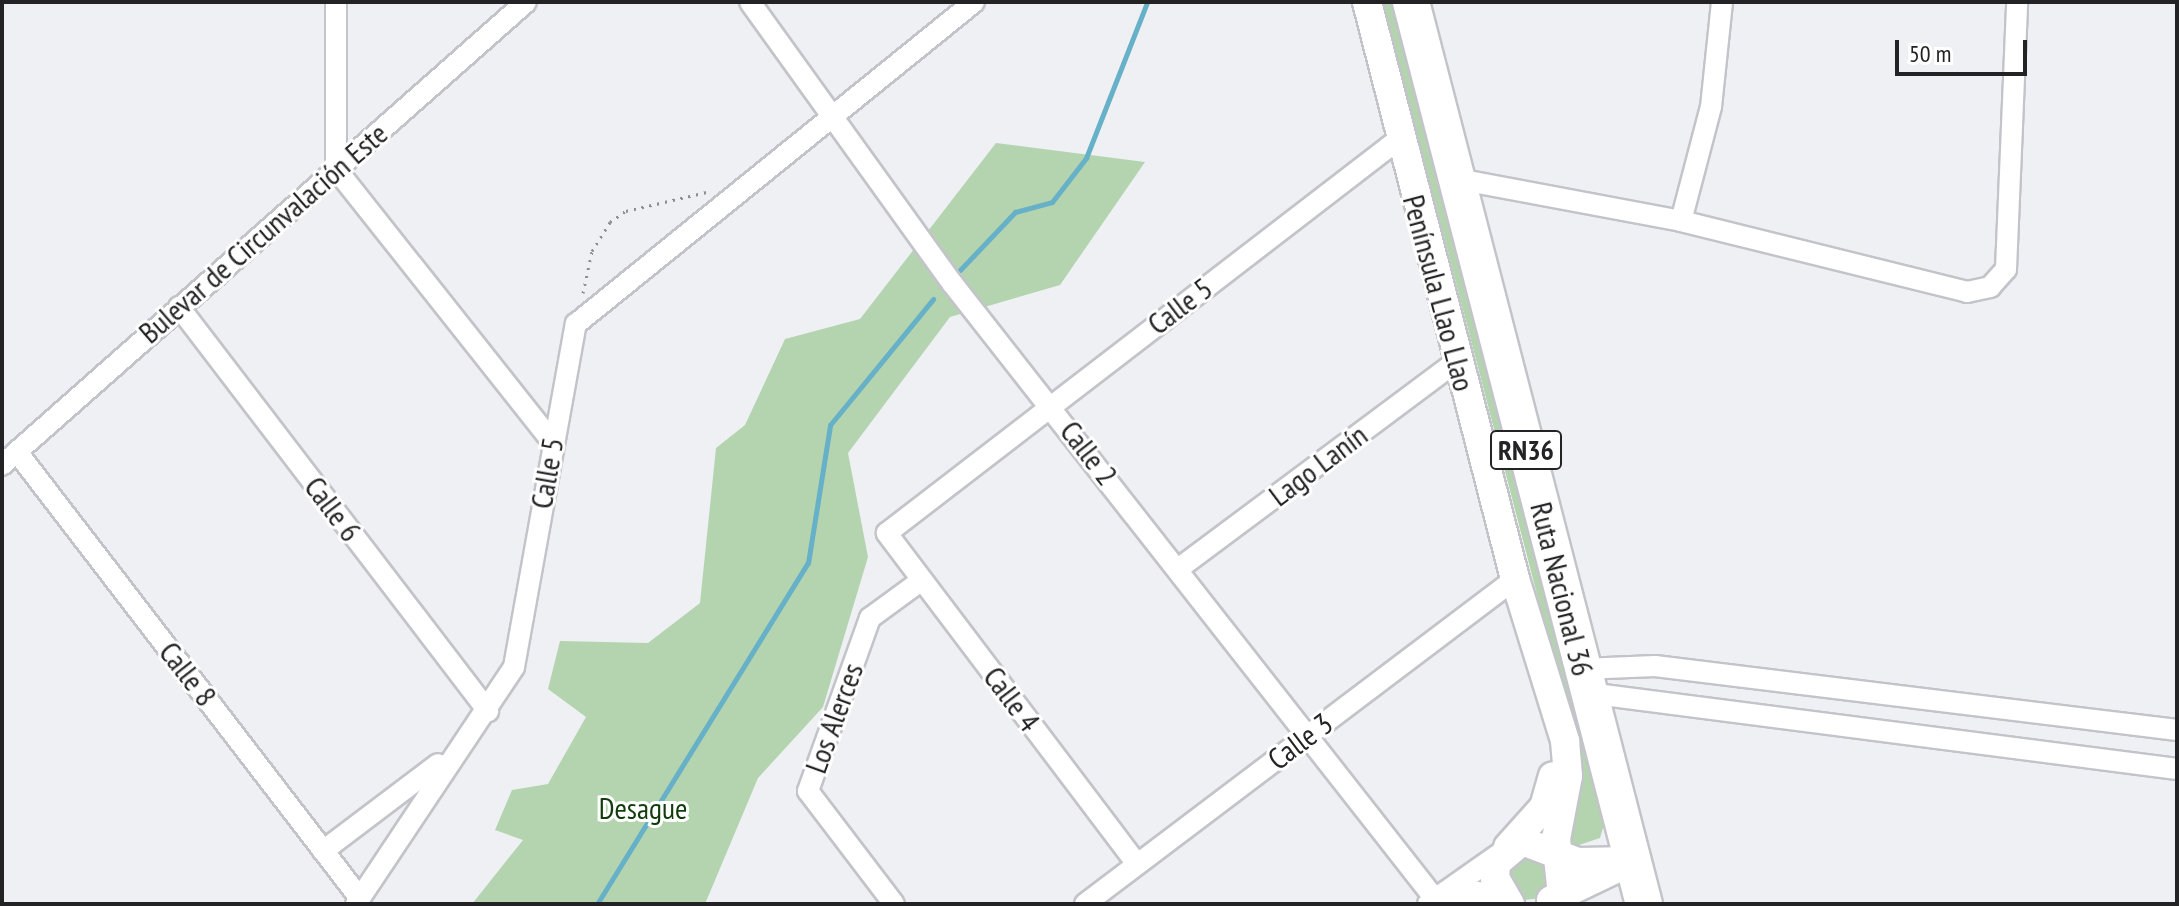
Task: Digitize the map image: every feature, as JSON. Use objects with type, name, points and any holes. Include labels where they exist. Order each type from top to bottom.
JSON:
[{"type":"highway","name":"Ruta Nacional 36","points":[[1414,2],[1644,904]]},
{"type":"main road","name":"Península Llao Llao","points":[[1367,2],[1457,361],[1515,579],[1569,763],[1557,855],[1557,900]]},
{"type":"main road","name":"Península Llao Llao","points":[[1505,850],[1544,807],[1553,781],[1544,674]]},
{"type":"main road","points":[[1510,904],[1495,878],[1505,850],[1534,840],[1557,855],[1578,862],[1632,861]]},
{"type":"main road","points":[[1557,900],[1632,861]]},
{"type":"street","points":[[336,2],[336,169],[552,442]]},
{"type":"street","name":"Calle 2","points":[[750,2],[952,283],[1051,403],[1431,902]]},
{"type":"street","points":[[576,324],[974,2]]},
{"type":"street","points":[[1681,221],[1711,107],[1722,2]]},
{"type":"street","points":[[1457,179],[1681,221],[1967,292],[1990,287],[2006,269],[2017,2]]},
{"type":"street","name":"Bulevar de Circunvalación Este","points":[[10,458],[517,6]]},
{"type":"street","name":"Calle 5","points":[[887,533],[1051,403],[1399,139]]},
{"type":"street","name":"Calle 6","points":[[179,307],[488,711]]},
{"type":"street","name":"Calle 5","points":[[358,901],[488,711],[514,667],[552,442],[576,324]]},
{"type":"street","name":"Lago Lanín","points":[[1178,569],[1457,361]]},
{"type":"street","name":"Calle 8","points":[[10,458],[323,851],[358,901]]},
{"type":"street","name":"Calle 4","points":[[887,533],[1137,864]]},
{"type":"street","name":"Calle 3","points":[[1085,904],[1515,579]]},
{"type":"street","name":"Los Alerces","points":[[894,904],[808,791],[870,618],[922,580]]},
{"type":"street","points":[[1585,681],[1655,666],[2177,730]]},
{"type":"street","points":[[1585,681],[2177,769]]},
{"type":"street","points":[[323,851],[461,747]]},
{"type":"street","points":[[1431,902],[1505,850]]},
{"type":"street","points":[[1431,902],[1478,892],[1510,904]]},
{"type":"path","points":[[576,324],[592,251],[610,222],[626,211],[716,190]]},
{"type":"green space","points":[[1383,2],[1399,2],[1609,808],[1600,838],[1570,848],[1564,831],[1571,725]]},
{"type":"green space","name":"Desague","points":[[996,143],[1145,162],[1060,285],[950,317],[848,453],[868,557],[823,707],[758,778],[705,904],[472,904],[523,840],[495,830],[512,790],[548,784],[586,717],[548,689],[560,641],[648,643],[700,603],[716,448],[745,425],[785,339],[860,319]]},
{"type":"green space","points":[[1543,854],[1553,885],[1541,898],[1524,900],[1509,891],[1504,874],[1511,858]]},
{"type":"waterway","points":[[960,270],[1015,212],[1052,202],[1086,158],[1147,2]]},
{"type":"waterway","points":[[597,904],[808,563],[830,425],[933,299]]}]
